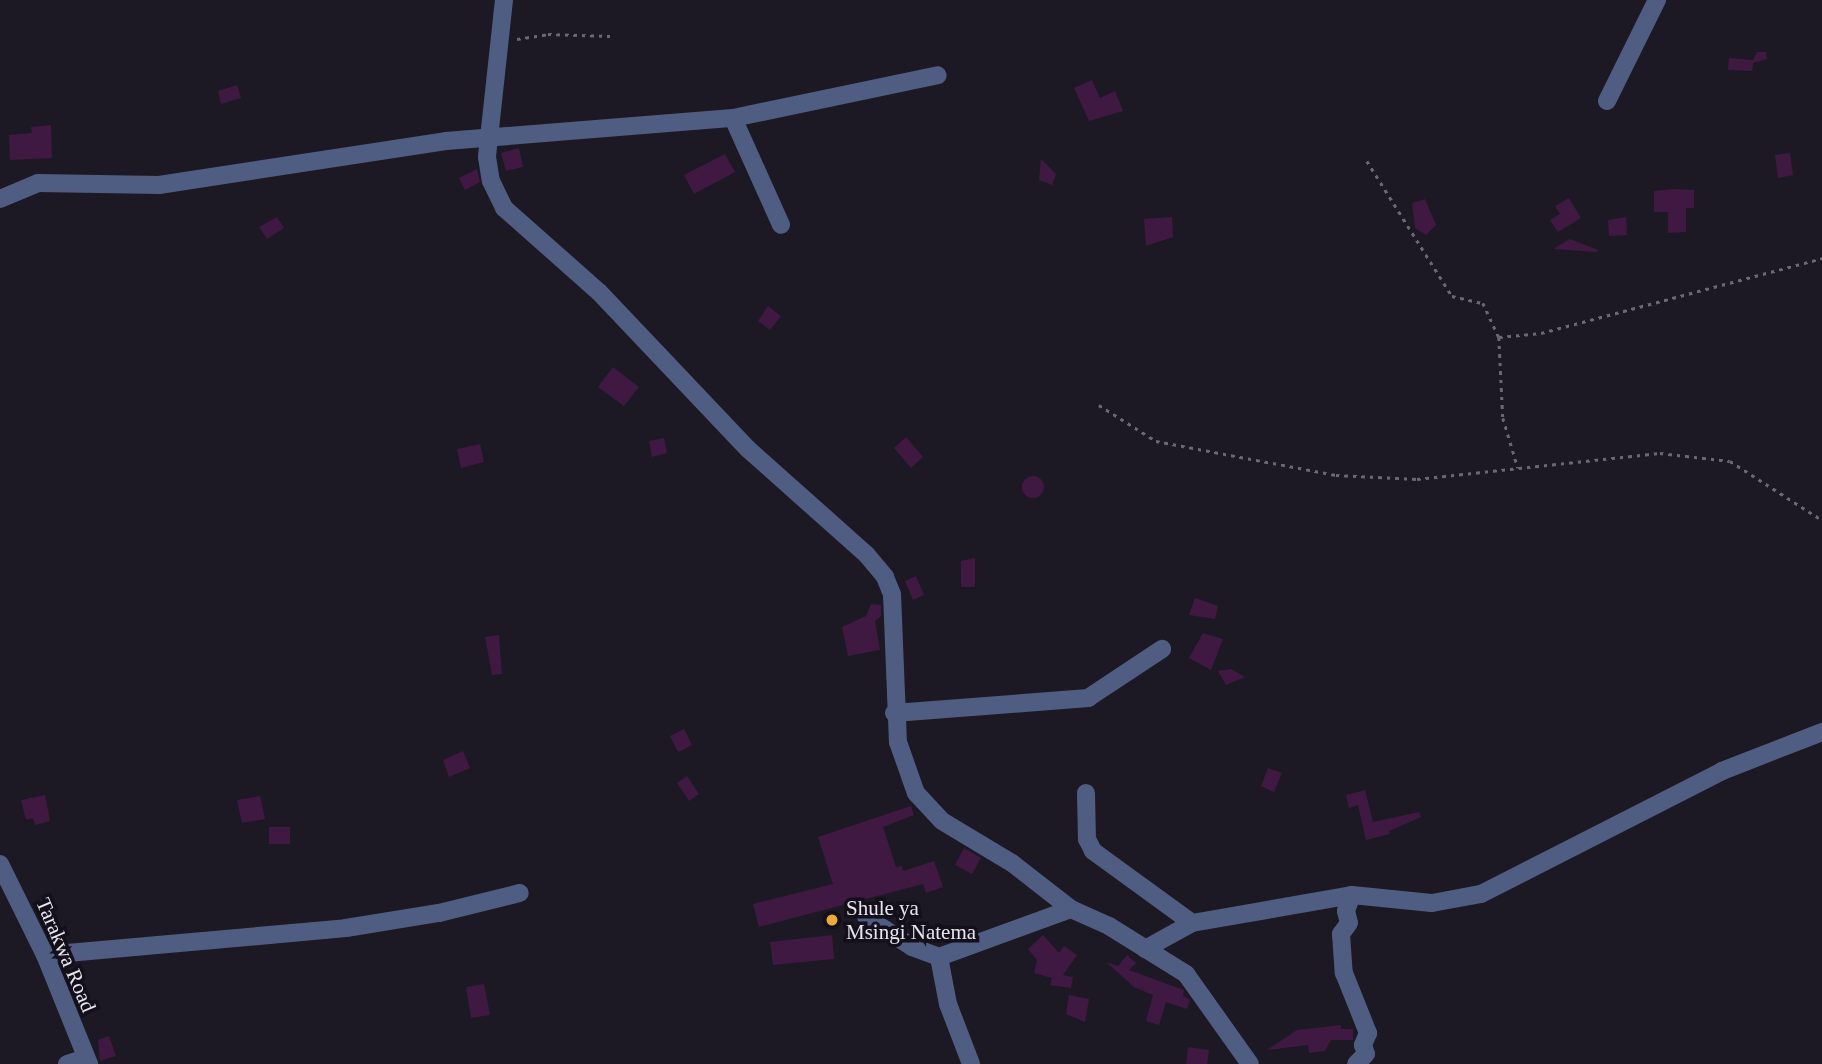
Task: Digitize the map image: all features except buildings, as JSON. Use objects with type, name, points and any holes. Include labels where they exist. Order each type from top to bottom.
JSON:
[{"type":"street","points":[[504,0],[492,138],[487,157],[491,181],[519,224],[599,292],[748,449],[866,554],[884,577],[892,594],[894,713],[901,754],[916,793],[942,821],[1012,863],[1071,909],[1186,974],[1250,1064]]},
{"type":"street","points":[[1607,102],[1657,0]]},
{"type":"street","points":[[0,199],[38,183],[159,185],[319,158],[492,138],[733,118],[938,75]]},
{"type":"street","points":[[733,118],[781,225]]},
{"type":"street","points":[[894,713],[1088,698],[1162,649]]},
{"type":"street","points":[[1145,949],[1192,923],[1352,895],[1432,903],[1481,894],[1722,771],[1822,732]]},
{"type":"street","points":[[1086,793],[1087,839],[1093,851],[1192,923]]},
{"type":"street","name":"Tarakwa Road","points":[[0,864],[45,955],[88,1061]]},
{"type":"street","points":[[45,955],[346,928],[439,913],[520,893]]},
{"type":"street","points":[[1352,895],[1346,912],[1349,923],[1341,934],[1344,973],[1368,1034],[1363,1045],[1366,1055],[1356,1064]]},
{"type":"street","points":[[866,917],[912,947],[939,957],[1071,909]]},
{"type":"street","points":[[939,957],[948,1004],[971,1064]]},
{"type":"street","points":[[67,1064],[88,1061]]},
{"type":"path","points":[[500,42],[548,34],[610,36]]},
{"type":"path","points":[[1367,161],[1410,236],[1441,273],[1452,296],[1483,303],[1499,337],[1503,418],[1518,468]]},
{"type":"path","points":[[1499,337],[1541,333],[1822,258]]},
{"type":"path","points":[[1099,405],[1156,441],[1336,475],[1417,479],[1660,453],[1730,461],[1822,520]]},
{"type":"place","name":"Shule ya Msingi Natema","points":[[832,920]]}]
